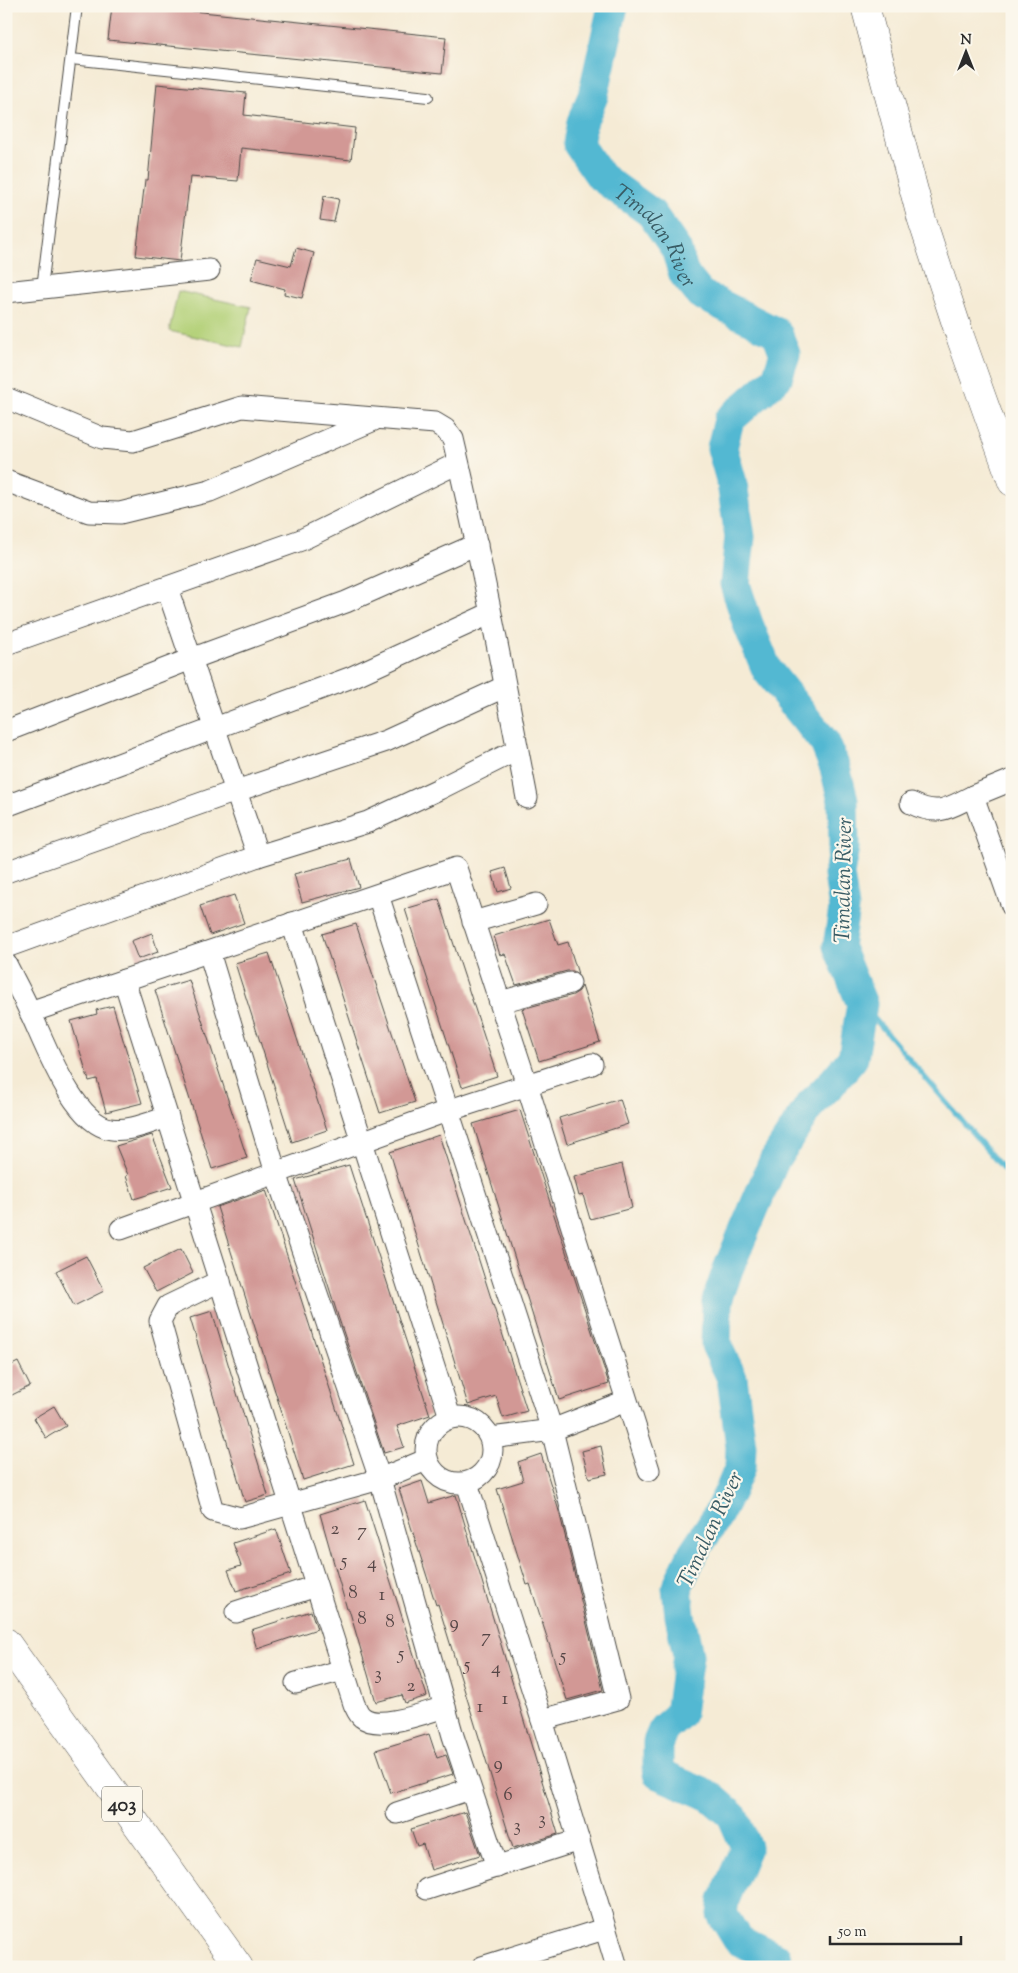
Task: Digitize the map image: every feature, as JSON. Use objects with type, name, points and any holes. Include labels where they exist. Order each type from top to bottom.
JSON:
[{"type":"street","points":[[865,6],[921,217],[958,330],[1012,482]]},
{"type":"street","points":[[6,292],[209,270]]},
{"type":"street","points":[[6,398],[102,438],[134,441],[242,407],[435,423],[445,429],[453,439],[477,544],[489,614],[527,798]]},
{"type":"street","points":[[6,481],[89,512],[120,513],[210,491],[376,418]]},
{"type":"street","points":[[6,644],[301,540],[458,463]]},
{"type":"street","points":[[6,731],[191,659],[346,602],[477,544]]},
{"type":"street","points":[[166,588],[258,856]]},
{"type":"street","points":[[6,806],[215,730],[352,677],[489,614]]},
{"type":"street","points":[[6,872],[236,791],[386,741],[504,686]]},
{"type":"street","points":[[6,947],[258,856],[368,822],[517,750]]},
{"type":"street","points":[[911,803],[931,811],[945,809],[1012,780]]},
{"type":"street","points":[[973,796],[1012,906]]},
{"type":"street","points":[[30,1012],[456,868],[527,1084],[648,1470]]},
{"type":"street","points":[[378,894],[552,1430],[618,1700],[542,1720]]},
{"type":"street","points":[[474,922],[536,904]]},
{"type":"street","points":[[292,923],[450,1417]]},
{"type":"street","points":[[209,952],[276,1173],[380,1479],[445,1707],[497,1867]]},
{"type":"street","points":[[6,964],[48,1054],[76,1104],[96,1121],[111,1129],[133,1128],[168,1117]]},
{"type":"street","points":[[124,980],[354,1704],[361,1716],[370,1721],[383,1724],[445,1707]]},
{"type":"street","points":[[500,1002],[570,983]]},
{"type":"street","points":[[121,1229],[447,1111],[592,1064]]},
{"type":"street","points":[[220,1282],[168,1306],[160,1321],[213,1511],[240,1518],[290,1502],[380,1479],[426,1460]]},
{"type":"street","points":[[491,1438],[552,1430],[626,1401]]},
{"type":"street","points":[[467,1416],[482,1424],[491,1438],[493,1457],[484,1474],[467,1483],[450,1482],[435,1474],[426,1460],[426,1442],[434,1426],[450,1417],[467,1416]]},
{"type":"street","points":[[467,1483],[617,1967]]},
{"type":"street","points":[[236,1612],[316,1586]]},
{"type":"street","name":"403","points":[[6,1642],[239,1967]]},
{"type":"street","points":[[296,1683],[343,1670]]},
{"type":"street","points":[[396,1813],[470,1788]]},
{"type":"street","points":[[426,1890],[579,1840]]},
{"type":"street","points":[[482,1967],[516,1962],[604,1929]]},
{"type":"lane","points":[[42,288],[77,6]]},
{"type":"lane","points":[[71,59],[428,97]]},
{"type":"green space","points":[[178,291],[251,307],[242,347],[169,331]]},
{"type":"building","points":[[112,6],[143,6],[446,37],[442,73],[108,40]]},
{"type":"building","points":[[157,84],[246,93],[244,115],[355,128],[351,160],[241,148],[238,181],[190,177],[180,261],[136,256],[145,180],[148,180]]},
{"type":"building","points":[[324,196],[339,199],[334,222],[320,220]]},
{"type":"building","points":[[296,248],[314,253],[302,298],[284,294],[285,289],[251,280],[257,258],[291,266]]},
{"type":"building","points":[[351,859],[359,887],[302,902],[294,874]]},
{"type":"building","points":[[505,868],[511,888],[498,892],[492,872]]},
{"type":"building","points":[[234,895],[244,923],[210,935],[200,906]]},
{"type":"building","points":[[439,899],[497,1076],[462,1087],[405,909]]},
{"type":"building","points":[[549,919],[558,945],[568,942],[578,974],[573,971],[567,971],[516,985],[505,954],[500,955],[494,936]]},
{"type":"building","points":[[356,924],[415,1102],[380,1113],[322,934]]},
{"type":"building","points":[[152,933],[158,952],[138,959],[131,941]]},
{"type":"building","points":[[269,953],[327,1130],[292,1142],[235,963]]},
{"type":"building","points":[[189,980],[247,1158],[212,1169],[155,990]]},
{"type":"building","points":[[582,986],[600,1042],[539,1061],[522,1009],[573,995]]},
{"type":"building","points":[[113,1006],[142,1103],[106,1112],[97,1079],[89,1081],[71,1021],[97,1014],[96,1010]]},
{"type":"building","points":[[620,1099],[628,1124],[567,1144],[559,1118]]},
{"type":"building","points":[[520,1110],[609,1384],[559,1400],[473,1124]]},
{"type":"building","points":[[152,1135],[172,1187],[134,1199],[126,1176],[128,1175],[116,1146]]},
{"type":"building","points":[[439,1135],[527,1411],[503,1418],[496,1396],[468,1405],[390,1152]]},
{"type":"building","points":[[622,1164],[632,1208],[590,1219],[583,1195],[579,1196],[574,1177]]},
{"type":"building","points":[[349,1165],[430,1415],[397,1426],[404,1447],[384,1453],[295,1180]]},
{"type":"building","points":[[266,1190],[354,1464],[303,1480],[217,1207]]},
{"type":"building","points":[[181,1249],[193,1273],[156,1292],[143,1268]]},
{"type":"building","points":[[86,1256],[104,1291],[74,1306],[56,1271]]},
{"type":"building","points":[[212,1311],[268,1495],[245,1502],[190,1318]]},
{"type":"building","points":[[18,1362],[30,1386],[6,1398],[6,1368]]},
{"type":"building","points":[[54,1406],[66,1426],[46,1438],[34,1418]]},
{"type":"building","points":[[601,1446],[607,1474],[589,1478],[582,1451]]},
{"type":"building","points":[[541,1454],[559,1511],[603,1690],[567,1700],[530,1584],[527,1585],[497,1489],[523,1481],[518,1462]]},
{"type":"building","points":[[422,1481],[429,1503],[456,1495],[558,1834],[513,1848],[438,1604],[436,1605],[399,1489]]},
{"type":"building","points":[[365,1500],[427,1696],[405,1703],[402,1695],[376,1702],[320,1514]]},
{"type":"building","points":[[276,1529],[291,1574],[236,1591],[228,1570],[241,1566],[233,1543]]},
{"type":"building","points":[[311,1611],[317,1629],[257,1649],[251,1630]]},
{"type":"building","points":[[429,1734],[437,1758],[446,1755],[453,1774],[391,1793],[376,1750]]},
{"type":"building","points":[[465,1812],[480,1855],[431,1870],[423,1844],[417,1846],[411,1829]]},
{"type":"waterway","name":"Timalan River","points":[[613,6],[593,96],[582,122],[578,144],[601,177],[651,213],[676,249],[684,274],[700,294],[777,333],[785,354],[777,378],[729,420],[722,448],[732,483],[740,537],[735,584],[748,624],[767,670],[825,743],[835,768],[843,800],[844,847],[839,874],[844,909],[838,946],[862,1004],[853,1058],[810,1105],[774,1161],[728,1269],[717,1301],[716,1345],[732,1378],[741,1446],[740,1467],[716,1518],[693,1553],[677,1587],[680,1616],[688,1655],[680,1714],[664,1728],[658,1742],[658,1774],[710,1796],[732,1815],[746,1847],[724,1900],[722,1914],[738,1940],[776,1958],[776,1967]]},
{"type":"waterway","points":[[862,1004],[1012,1179]]}]
